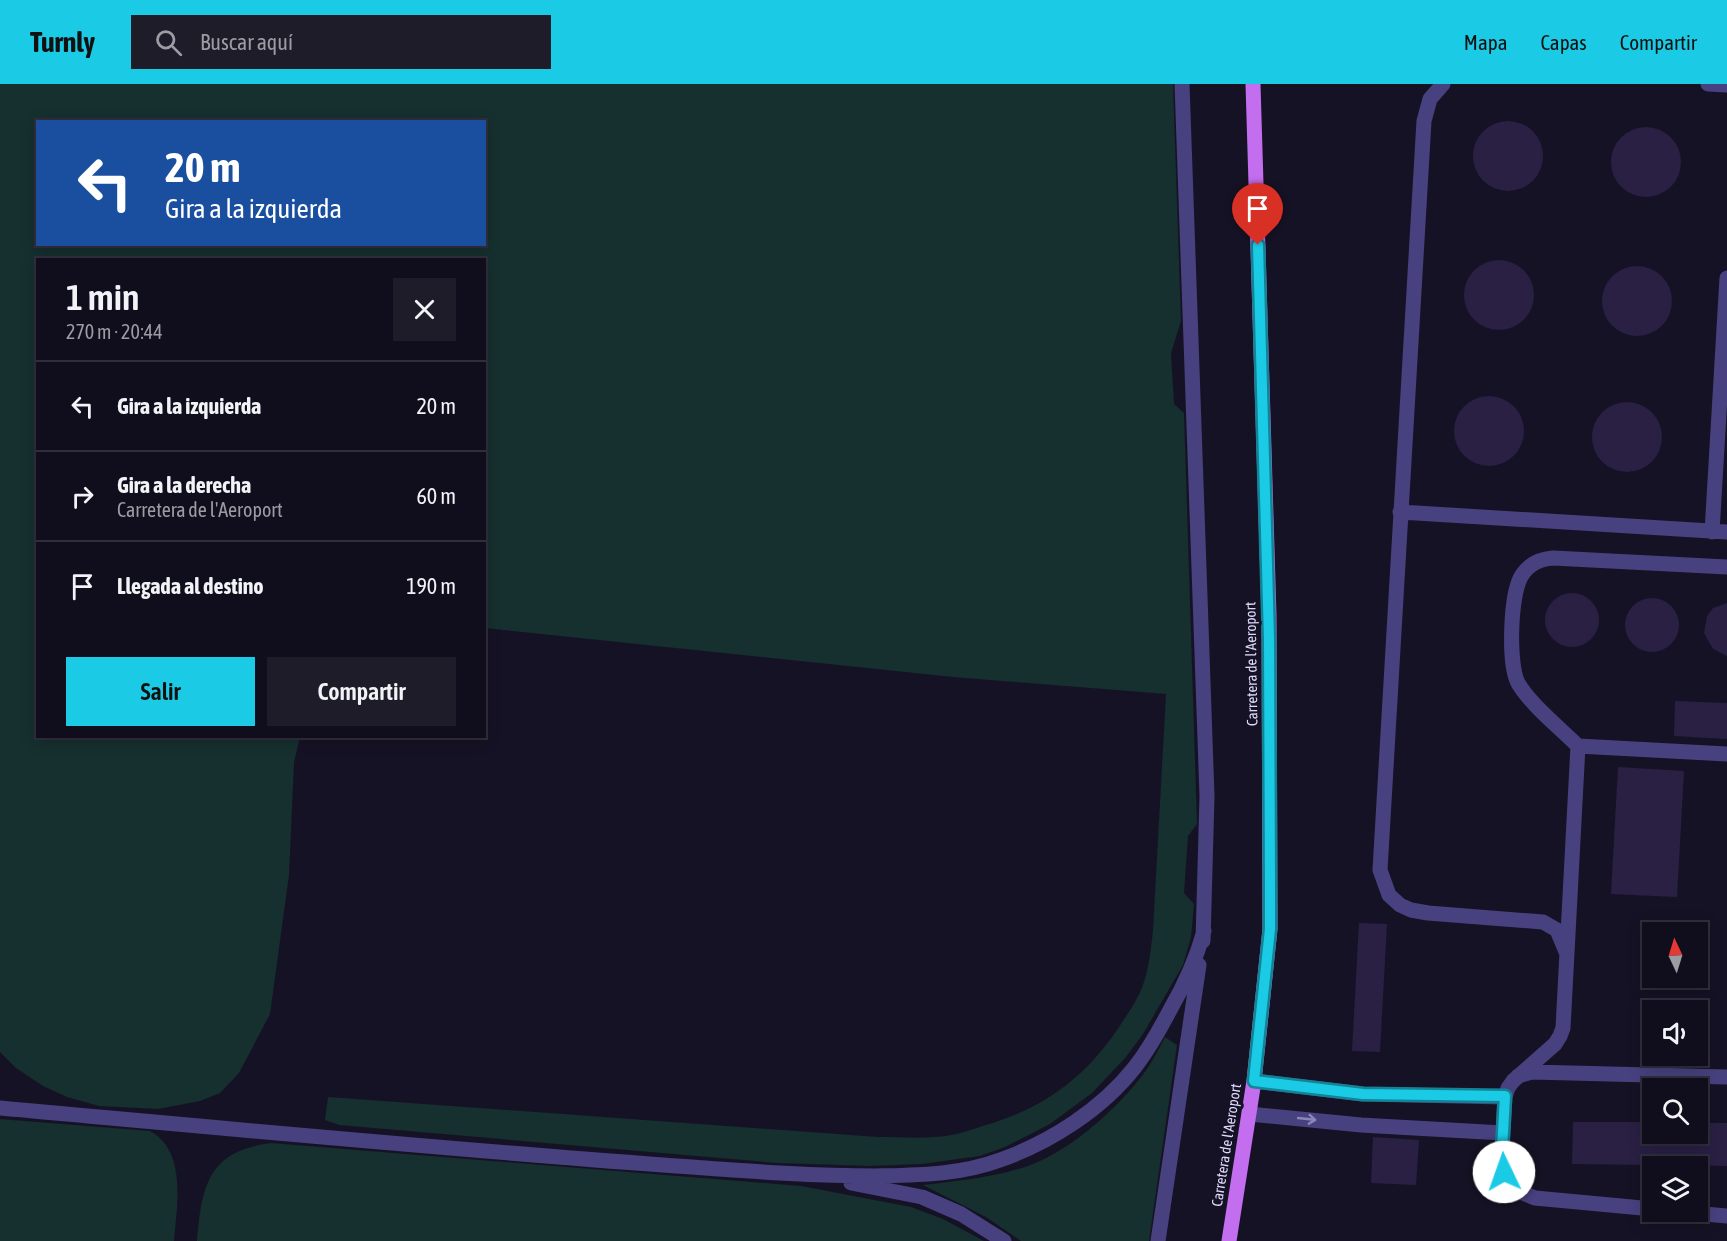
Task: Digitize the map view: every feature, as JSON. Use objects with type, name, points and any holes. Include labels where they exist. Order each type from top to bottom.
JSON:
[{"type":"main road","name":"Carretera de l'Aeroport","points":[[1229,1241],[1254,1081],[1270,929],[1270,702],[1253,84]]},
{"type":"lane","points":[[1158,1241],[1204,931],[1207,796],[1182,84]]},
{"type":"lane","points":[[1443,84],[1430,99],[1424,121],[1380,856],[1384,885],[1394,900],[1405,908],[1418,912],[1543,922],[1557,930],[1567,954]]},
{"type":"lane","points":[[1708,84],[1727,85]]},
{"type":"lane","points":[[1400,512],[1720,532],[1727,278]]},
{"type":"lane","points":[[1727,567],[1553,558],[1535,563],[1522,573],[1517,585],[1514,601],[1512,652],[1515,675],[1525,692],[1578,746],[1727,754]]},
{"type":"lane","points":[[1578,746],[1563,1028],[1560,1036],[1508,1088],[1505,1096],[1502,1159],[1504,1172],[1513,1187],[1523,1194],[1548,1200],[1642,1208]]},
{"type":"lane","points":[[0,1108],[618,1162],[819,1176],[924,1175],[962,1170],[996,1162],[1058,1133],[1084,1115],[1135,1067],[1187,981],[1204,931]]},
{"type":"lane","points":[[1518,1076],[1532,1072],[1727,1077]]},
{"type":"lane","points":[[1254,1081],[1363,1094],[1505,1096]]},
{"type":"lane","points":[[1249,1114],[1361,1125],[1503,1133]]},
{"type":"lane","points":[[819,1176],[922,1197],[961,1214],[1004,1241]]},
{"type":"lane","points":[[1708,1214],[1727,1216]]},
{"type":"green space","points":[[0,84],[1173,84],[1181,321],[1171,353],[1174,404],[1184,413],[1197,824],[1188,836],[1184,893],[1194,904],[1191,937],[1183,965],[1143,1034],[1126,1057],[1092,1093],[1050,1124],[1005,1147],[980,1156],[922,1164],[871,1166],[777,1163],[339,1125],[325,1120],[328,1097],[878,1137],[951,1135],[1007,1118],[1045,1100],[1062,1089],[1106,1045],[1137,998],[1148,966],[1153,930],[1166,694],[953,677],[486,628],[486,258],[36,258],[36,738],[300,738],[294,762],[289,875],[270,1014],[239,1073],[220,1093],[200,1101],[158,1109],[99,1106],[67,1097],[43,1086],[16,1068],[0,1052]]},
{"type":"green space","points":[[1165,1037],[1177,1045],[1149,1241],[1021,1241],[986,1217],[923,1185],[967,1180],[1013,1171],[1055,1154],[1113,1109],[1147,1069]]},
{"type":"green space","points":[[0,1119],[150,1131],[162,1140],[175,1165],[177,1212],[174,1241],[0,1241]]},
{"type":"green space","points":[[271,1143],[801,1186],[911,1207],[943,1219],[984,1241],[197,1241],[202,1203],[212,1174],[221,1163],[234,1154],[250,1147]]},
{"type":"building","points":[[1515,121],[1528,127],[1537,136],[1541,142],[1543,156],[1541,170],[1533,181],[1522,189],[1501,191],[1483,181],[1475,170],[1473,149],[1483,131],[1494,123]]},
{"type":"building","points":[[1653,127],[1666,133],[1675,142],[1679,148],[1681,162],[1679,176],[1671,187],[1660,195],[1639,197],[1621,187],[1613,176],[1611,155],[1621,137],[1632,129]]},
{"type":"building","points":[[1506,260],[1519,266],[1528,275],[1532,281],[1534,295],[1532,309],[1524,320],[1513,328],[1492,330],[1474,320],[1466,309],[1464,288],[1474,270],[1485,262]]},
{"type":"building","points":[[1644,266],[1657,272],[1666,281],[1670,287],[1672,301],[1670,315],[1662,326],[1651,334],[1630,336],[1612,326],[1604,315],[1602,294],[1612,276],[1623,268]]},
{"type":"building","points":[[1496,396],[1509,402],[1518,411],[1522,417],[1524,431],[1522,445],[1514,456],[1503,464],[1482,466],[1464,456],[1456,445],[1454,424],[1464,406],[1475,398]]},
{"type":"building","points":[[1634,402],[1647,408],[1656,417],[1660,423],[1662,437],[1660,451],[1652,462],[1641,470],[1620,472],[1602,462],[1594,451],[1592,430],[1602,412],[1613,404]]},
{"type":"building","points":[[1572,593],[1582,595],[1591,601],[1597,610],[1599,620],[1597,630],[1591,639],[1582,645],[1572,647],[1562,645],[1553,639],[1547,630],[1545,620],[1547,610],[1553,601],[1562,595]]},
{"type":"building","points":[[1652,598],[1662,600],[1671,606],[1677,615],[1679,625],[1677,635],[1671,644],[1662,650],[1652,652],[1642,650],[1633,644],[1627,635],[1625,625],[1627,615],[1633,606],[1642,600]]},
{"type":"building","points":[[1727,603],[1727,656],[1713,649],[1704,633],[1707,616],[1713,608]]},
{"type":"building","points":[[1675,701],[1727,703],[1727,739],[1674,736]]},
{"type":"building","points":[[1618,767],[1684,771],[1677,897],[1611,894]]},
{"type":"building","points":[[1359,923],[1387,924],[1380,1052],[1352,1051]]},
{"type":"building","points":[[1573,1122],[1642,1122],[1642,1144],[1708,1144],[1708,1123],[1727,1123],[1727,1166],[1708,1166],[1708,1156],[1642,1156],[1642,1165],[1572,1164]]},
{"type":"building","points":[[1373,1137],[1419,1140],[1416,1185],[1371,1183]]},
{"type":"route","points":[[1258,245],[1269,638],[1270,929],[1254,1081],[1363,1094],[1505,1096],[1502,1150],[1504,1172]]}]
